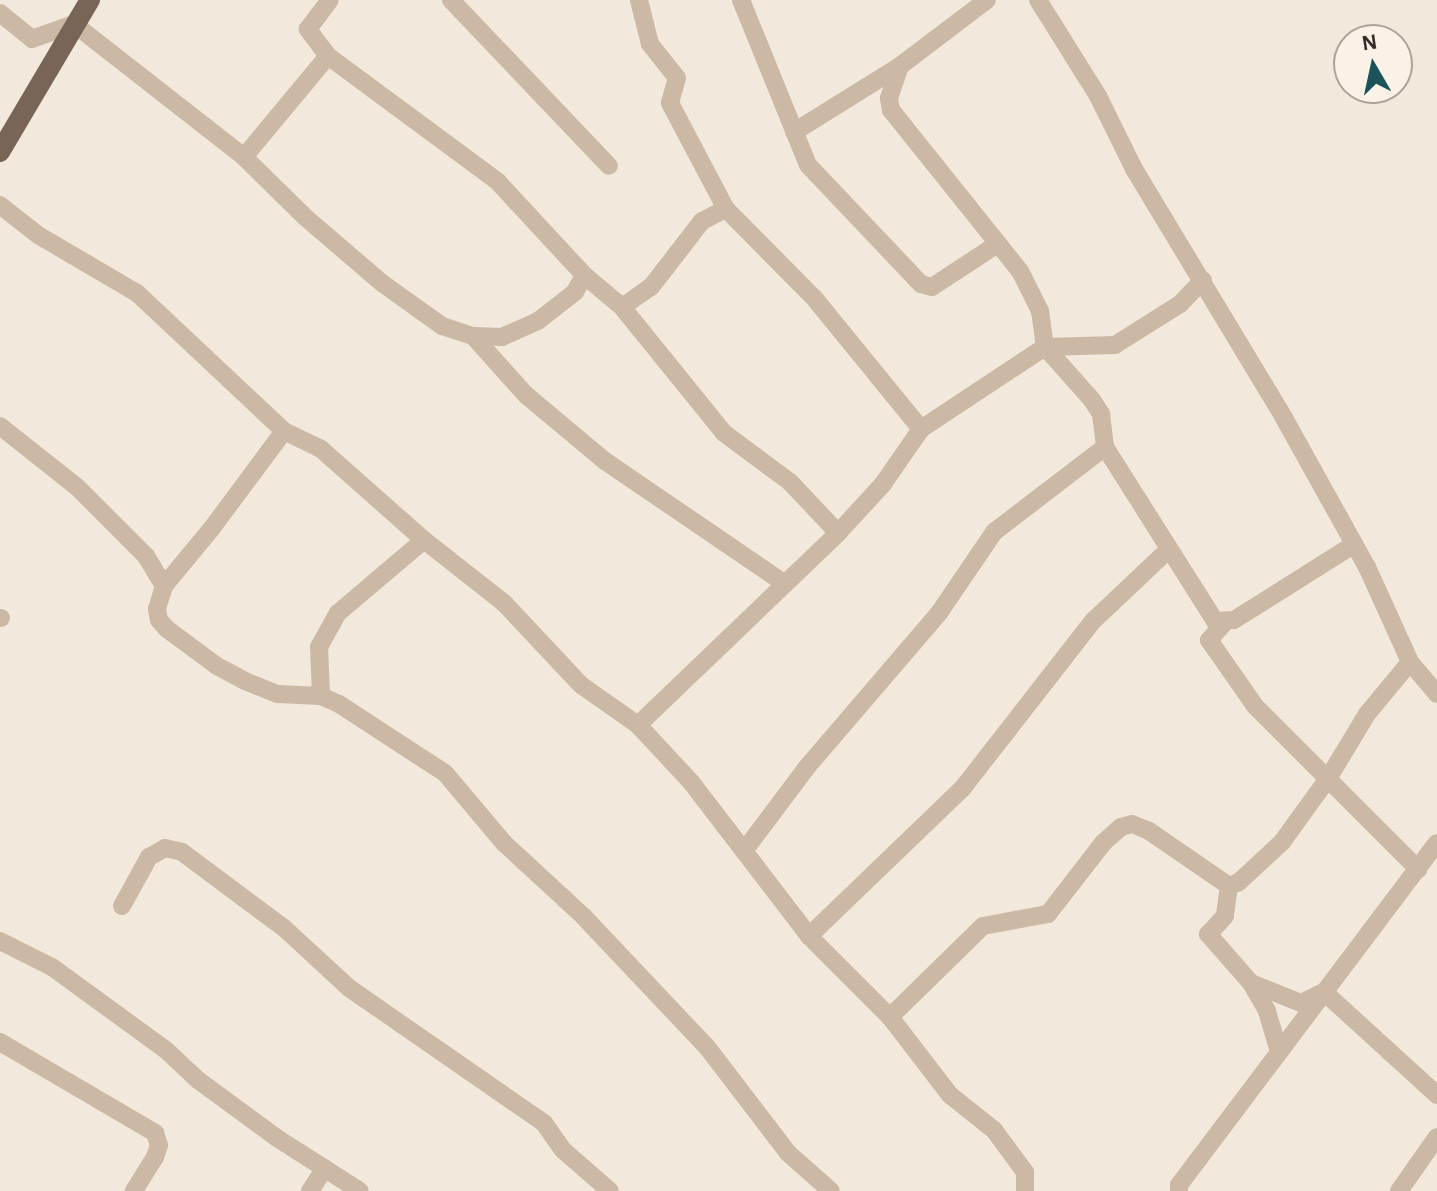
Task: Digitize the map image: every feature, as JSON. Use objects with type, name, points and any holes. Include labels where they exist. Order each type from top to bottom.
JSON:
[{"type":"main road","points":[[0,152],[90,0]]},
{"type":"street","points":[[330,0],[308,29],[328,56],[498,182],[584,275],[622,307],[724,433],[790,482],[838,533]]},
{"type":"street","points":[[451,0],[609,166]]},
{"type":"street","points":[[639,0],[650,44],[677,78],[670,103],[726,209],[815,299],[921,429]]},
{"type":"street","points":[[741,0],[808,165],[921,284],[932,287],[996,245]]},
{"type":"street","points":[[794,132],[900,66],[987,0]]},
{"type":"street","points":[[1038,0],[1098,96],[1134,169],[1203,280],[1367,567],[1410,662],[1437,694]]},
{"type":"street","points":[[0,13],[32,39],[74,24],[244,157],[305,217],[382,283],[442,326],[473,336],[502,337],[538,321],[575,292],[584,275]]},
{"type":"street","points":[[244,157],[328,56]]},
{"type":"street","points":[[900,66],[889,98],[891,110],[996,245],[1020,271],[1040,311],[1045,347],[1101,414],[1105,447],[1215,621],[1224,623],[1234,620],[1353,545]]},
{"type":"street","points":[[0,205],[38,235],[137,293],[284,431],[321,449],[424,540],[504,603],[581,685],[638,725],[691,782],[809,936],[890,1017],[950,1095],[994,1130],[1025,1172],[1025,1191]]},
{"type":"street","points":[[622,307],[651,287],[702,221],[726,209]]},
{"type":"street","points":[[638,725],[838,533],[883,484],[921,429],[1045,347],[1115,345],[1180,304],[1203,280]]},
{"type":"street","points":[[473,336],[526,395],[605,461],[785,584]]},
{"type":"street","points":[[0,426],[77,487],[146,556],[164,586]]},
{"type":"street","points":[[284,431],[212,528],[164,586],[157,609],[159,620],[217,666],[278,694],[321,696],[422,755],[445,773],[504,843],[583,916],[707,1047],[788,1153],[831,1191]]},
{"type":"street","points":[[744,851],[807,767],[939,613],[994,532],[1105,447]]},
{"type":"street","points":[[321,696],[319,647],[338,613],[424,540]]},
{"type":"street","points":[[809,936],[962,789],[1093,621],[1168,550]]},
{"type":"street","points":[[1224,623],[1209,640],[1255,706],[1418,869]]},
{"type":"street","points":[[1229,886],[1249,875],[1282,842],[1329,777],[1367,714],[1410,662]]},
{"type":"street","points":[[890,1017],[983,926],[1048,914],[1103,843],[1121,827],[1132,824],[1149,831],[1229,886]]},
{"type":"street","points":[[1179,1191],[1179,1185],[1437,843]]},
{"type":"street","points":[[122,906],[149,857],[165,848],[182,852],[284,928],[349,988],[533,1114],[563,1150],[610,1191]]},
{"type":"street","points":[[1229,886],[1225,916],[1208,934],[1251,983],[1267,1011],[1279,1052]]},
{"type":"street","points":[[0,941],[52,967],[166,1050],[198,1080],[360,1191]]},
{"type":"street","points":[[1251,983],[1301,1003],[1324,992]]},
{"type":"street","points":[[1324,992],[1437,1095]]},
{"type":"street","points":[[0,1042],[155,1133],[159,1145],[155,1157],[134,1191]]},
{"type":"street","points":[[1399,1191],[1437,1137]]},
{"type":"street","points":[[310,1191],[325,1168]]}]
